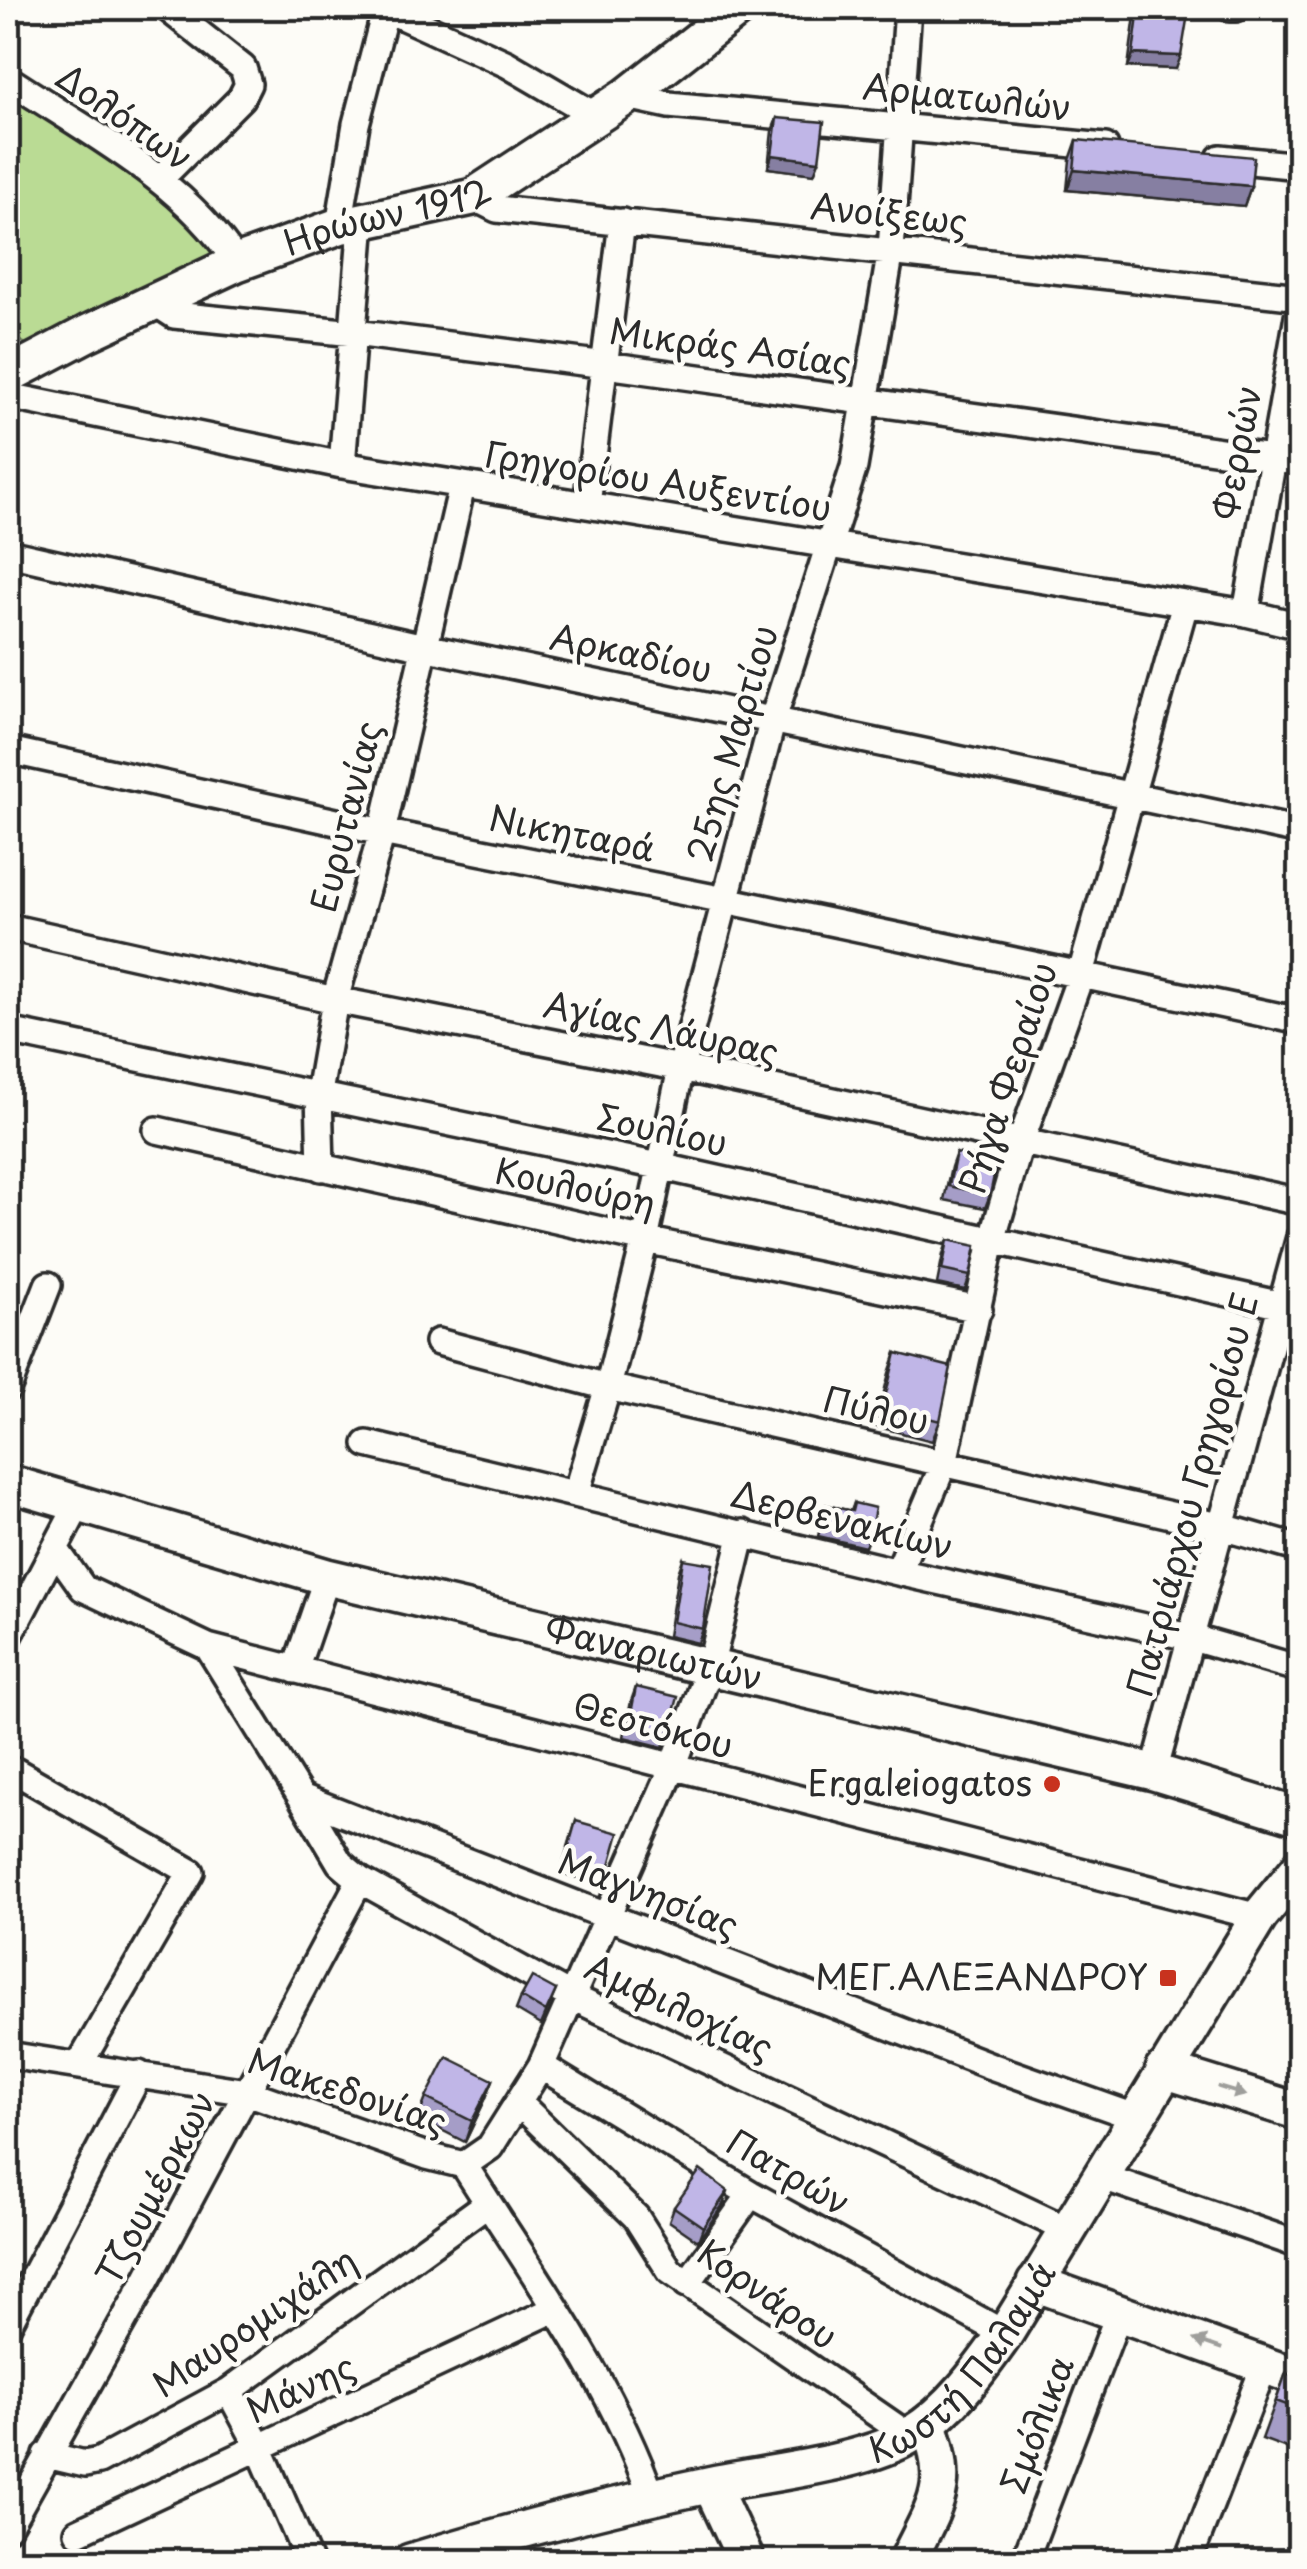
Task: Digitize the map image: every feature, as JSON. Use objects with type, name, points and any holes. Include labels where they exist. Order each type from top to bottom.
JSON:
[{"type":"street","points":[[160,179],[241,98],[248,84],[243,68],[167,8]]},
{"type":"street","points":[[342,465],[354,332],[350,224],[356,124],[385,8],[508,64],[596,116]]},
{"type":"street","name":"25ης Μαρτίου","points":[[576,1493],[608,1387],[682,1068],[773,719],[854,468],[890,250],[908,8]]},
{"type":"street","name":"Ηρώων 1912","points":[[8,375],[237,263],[350,224],[474,197],[627,96],[728,10]]},
{"type":"street","name":"Δολόπων","points":[[8,79],[160,179],[225,245],[237,263]]},
{"type":"street","name":"Αρματωλών","points":[[627,96],[669,105],[1121,148]]},
{"type":"street","points":[[1200,156],[1300,166]]},
{"type":"street","name":"Ανοίξεως","points":[[474,197],[497,208],[1300,297]]},
{"type":"street","points":[[587,505],[622,222]]},
{"type":"street","name":"Μικράς Ασίας","points":[[154,302],[174,315],[354,332],[1300,462]]},
{"type":"street","name":"Φερρών","points":[[1246,613],[1300,305]]},
{"type":"street","name":"Γρηγορίου Αυξεντίου","points":[[8,396],[342,465],[1246,613],[1300,626]]},
{"type":"street","name":"Ευρυτανίας","points":[[321,1168],[319,1093],[336,1000],[382,832],[462,486]]},
{"type":"street","name":"Αρκαδίου","points":[[8,552],[424,647],[1300,831]]},
{"type":"street","name":"Ρήγα Φεραίου","points":[[898,1572],[944,1463],[992,1241],[1021,1142],[1080,977],[1185,604]]},
{"type":"street","name":"Νικηταρά","points":[[8,750],[382,832],[1300,1021]]},
{"type":"street","name":"Αγίας Λάυρας","points":[[8,927],[336,1000],[682,1068],[1300,1202]]},
{"type":"street","name":"Σουλίου","points":[[8,1031],[660,1166],[1291,1306]]},
{"type":"street","name":"Κουλούρη","points":[[158,1130],[645,1240],[979,1309]]},
{"type":"street","name":"Πατριάρχου Γρηγορίου Ε","points":[[1154,1772],[1219,1526],[1291,1306],[1300,1237]]},
{"type":"street","points":[[8,1388],[48,1285]]},
{"type":"street","name":"Πύλου","points":[[438,1342],[608,1387],[1219,1526],[1300,1550]]},
{"type":"street","name":"Δερβενακίων","points":[[366,1444],[898,1572],[1189,1637],[1300,1669]]},
{"type":"street","name":"Φαναριωτών","points":[[8,1483],[327,1577],[1154,1772],[1300,1817]]},
{"type":"street","points":[[8,1638],[79,1503]]},
{"type":"street","points":[[464,2165],[490,2148],[541,2066],[674,1767],[710,1668],[742,1533]]},
{"type":"street","name":"Θεοτόκου","points":[[56,1550],[83,1588],[208,1647],[1259,1917]]},
{"type":"street","points":[[295,1670],[327,1577]]},
{"type":"street","points":[[208,1647],[302,1797]]},
{"type":"street","points":[[8,1785],[15,1771],[191,1872],[79,2066]]},
{"type":"street","name":"Αμφιλοχίας","points":[[302,1797],[340,1863],[360,1880],[570,1996],[1068,2230]]},
{"type":"street","name":"Μαγνησίας","points":[[302,1797],[990,2066],[1135,2118]]},
{"type":"street","name":"Τζουμέρκων","points":[[8,2526],[360,1880]]},
{"type":"street","name":"Κωστή Παλαμά","points":[[410,2562],[452,2556],[652,2498],[869,2453],[919,2429],[978,2371],[1005,2334],[1259,1917],[1293,1884]]},
{"type":"street","name":"Μακεδονίας","points":[[8,2054],[247,2092],[464,2165],[555,2309],[632,2442],[652,2498]]},
{"type":"street","name":"Πατρών","points":[[541,2066],[750,2194],[1005,2334]]},
{"type":"street","points":[[1164,2070],[1300,2112]]},
{"type":"street","name":"Τζουμέρκων","points":[[8,2325],[139,2074]]},
{"type":"street","name":"Κορνάρου","points":[[520,2104],[636,2217],[670,2271],[919,2429]]},
{"type":"street","points":[[1100,2176],[1300,2245]]},
{"type":"street","points":[[686,2284],[750,2194]]},
{"type":"street","name":"Μαυρομιχάλη","points":[[47,2456],[85,2464],[99,2461],[229,2391],[488,2203]]},
{"type":"street","points":[[1035,2282],[1300,2378]]},
{"type":"street","name":"Μάνης","points":[[78,2532],[555,2309]]},
{"type":"street","name":"Σμόλικα","points":[[1024,2562],[1118,2313]]},
{"type":"street","points":[[1188,2562],[1265,2364]]},
{"type":"street","points":[[229,2391],[260,2447],[309,2562]]},
{"type":"street","points":[[907,2562],[932,2510],[942,2466],[919,2429]]},
{"type":"street","points":[[712,2484],[747,2562]]},
{"type":"green space","points":[[8,87],[152,185],[219,257],[32,349],[8,331]]},
{"type":"building","points":[[1139,8],[1189,8],[1181,56],[1133,54]]},
{"type":"building","points":[[777,118],[824,122],[819,161],[772,155]]},
{"type":"building","points":[[1077,140],[1254,157],[1251,186],[1074,170]]},
{"type":"building","points":[[8,968],[14,970],[8,998]]},
{"type":"building","points":[[956,1153],[997,1161],[990,1195],[949,1186]]},
{"type":"building","points":[[8,1183],[15,1184],[11,1202],[8,1201]]},
{"type":"building","points":[[948,1240],[976,1246],[970,1276],[942,1270]]},
{"type":"building","points":[[896,1353],[951,1367],[940,1421],[883,1406]]},
{"type":"building","points":[[854,1503],[875,1508],[870,1534],[823,1522],[826,1505],[852,1511]]},
{"type":"building","points":[[683,1559],[713,1564],[703,1629],[673,1622]]},
{"type":"building","points":[[636,1687],[678,1697],[668,1734],[629,1724]]},
{"type":"building","points":[[576,1821],[619,1833],[608,1872],[565,1859]]},
{"type":"building","points":[[532,1977],[556,1990],[546,2012],[521,1997]]},
{"type":"building","points":[[447,2057],[493,2080],[472,2121],[426,2098]]},
{"type":"building","points":[[700,2170],[728,2191],[703,2227],[674,2207]]},
{"type":"building","points":[[1286,2373],[1300,2378],[1300,2410],[1276,2401]]},
{"type":"place","name":"Ergaleiogatos","points":[[1052,1784]]},
{"type":"place","name":"ΜΕΓ.ΑΛΕΞΑΝΔΡΟΥ","points":[[1168,1978]]}]
